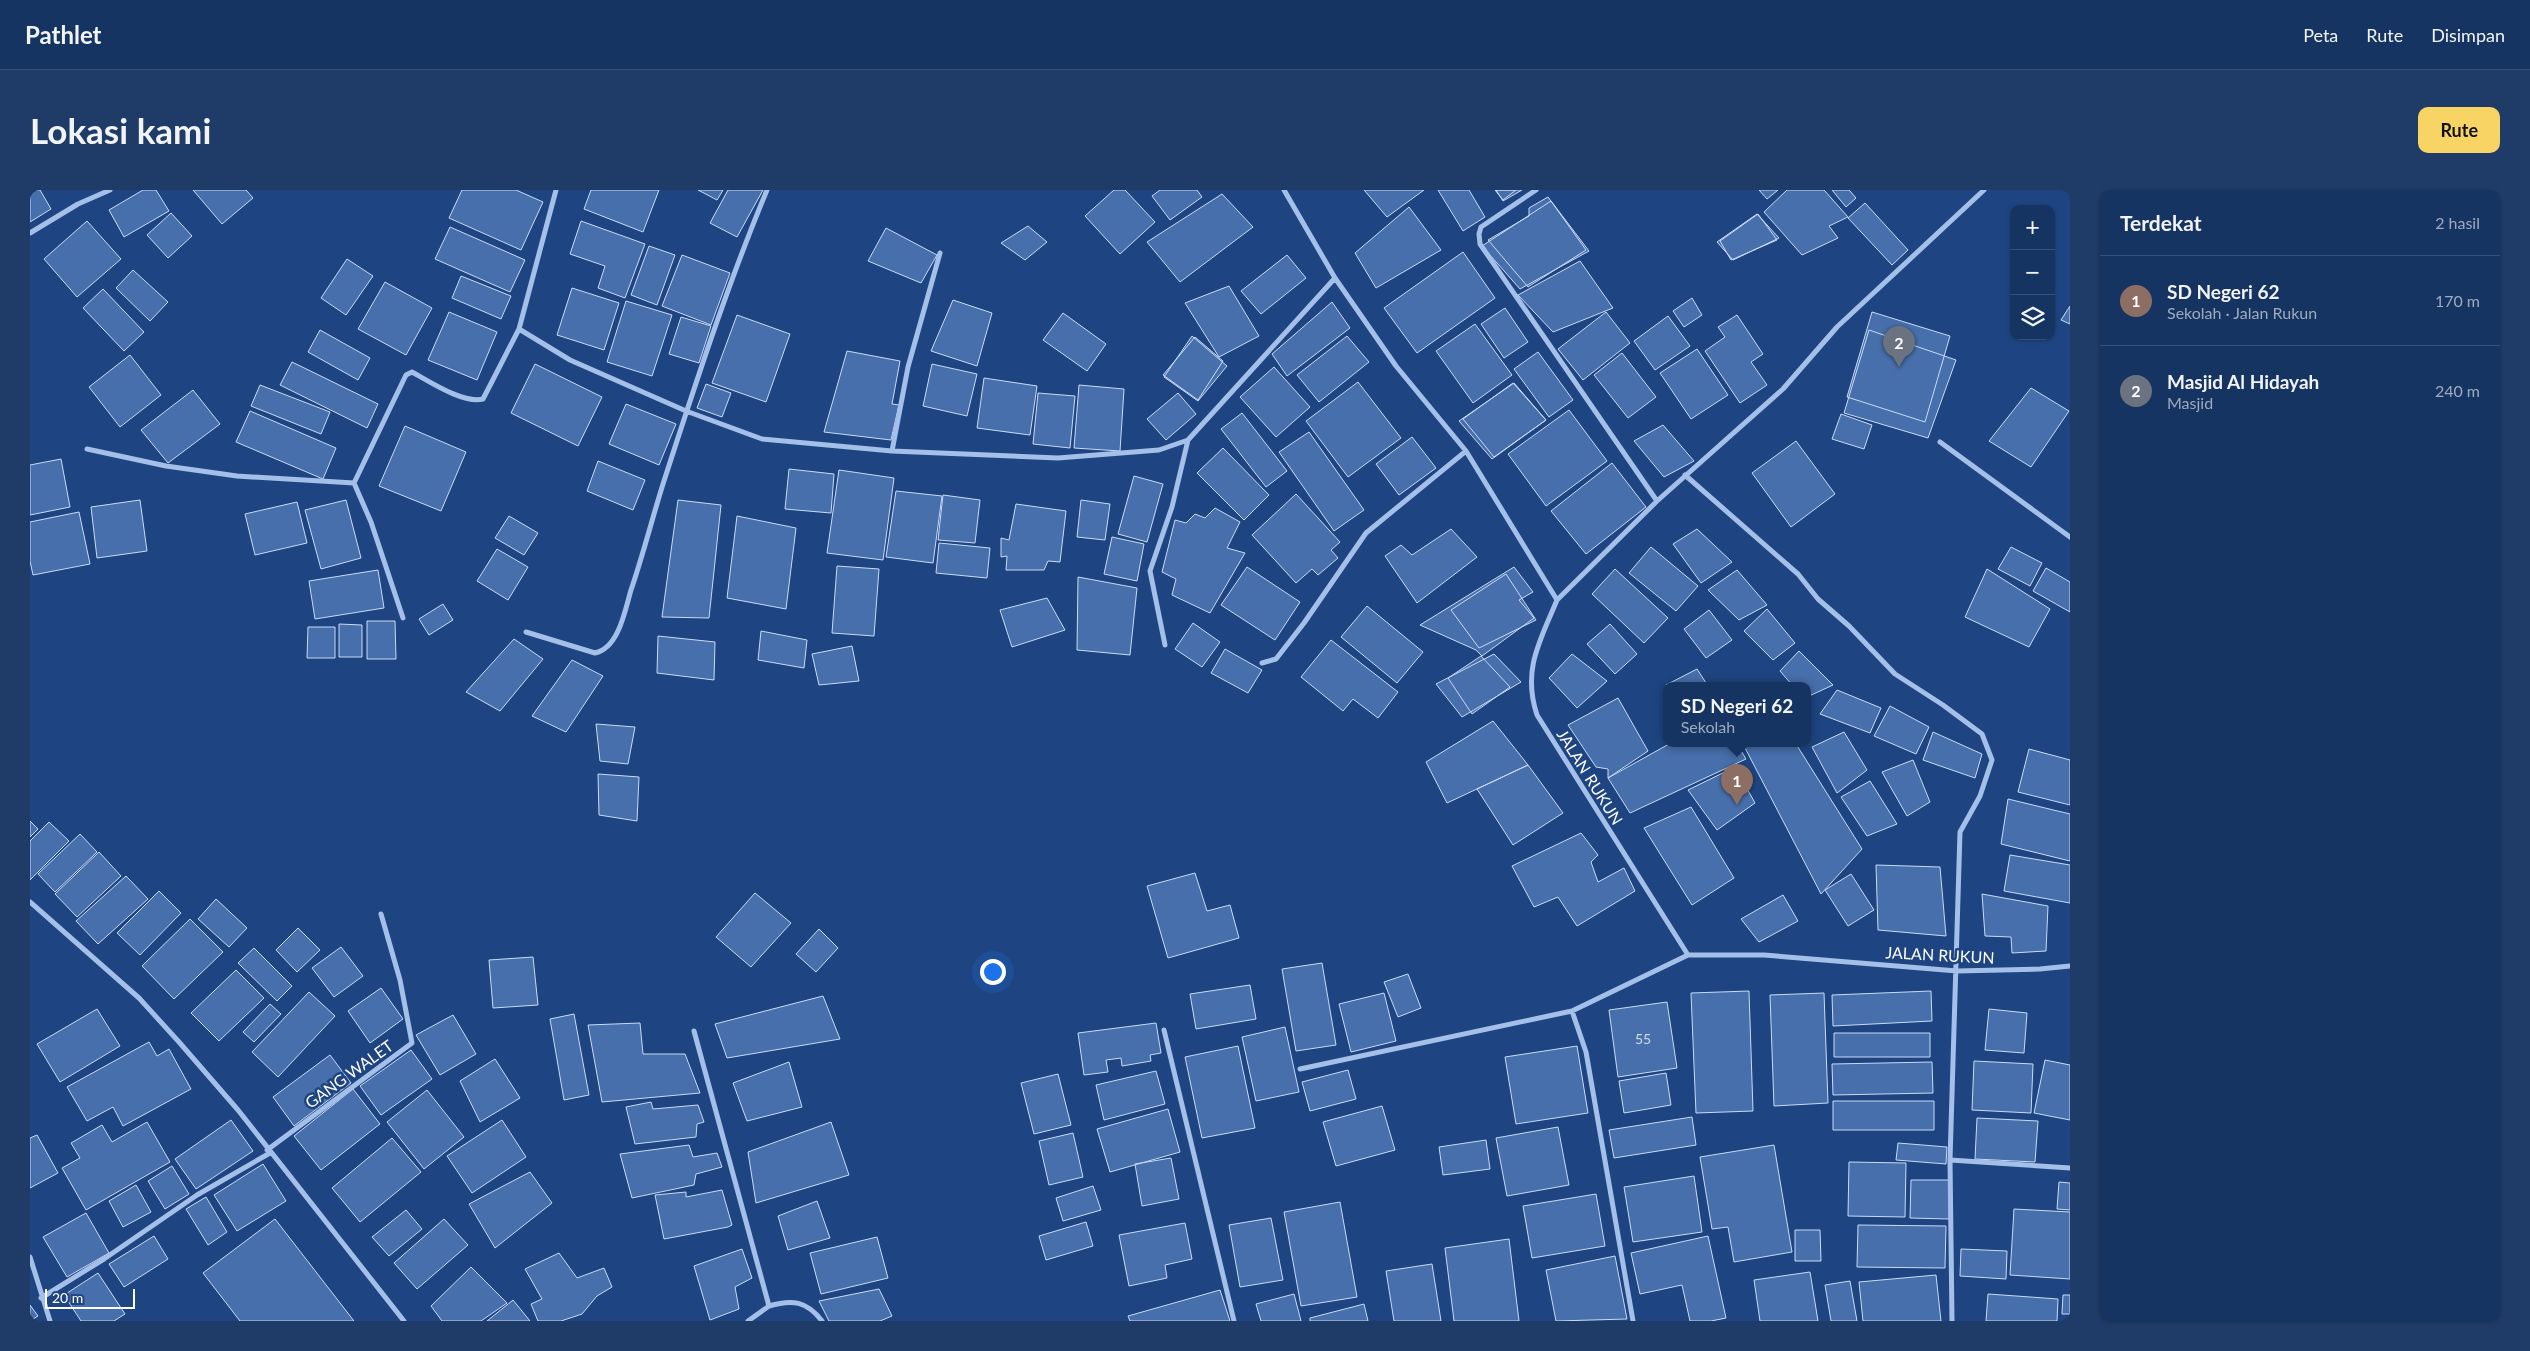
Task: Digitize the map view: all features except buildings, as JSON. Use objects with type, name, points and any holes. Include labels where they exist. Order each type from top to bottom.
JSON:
[{"type":"street","points":[[30,233],[78,204],[110,190]]},
{"type":"street","points":[[403,618],[371,522],[354,483],[406,374],[412,372],[465,398],[476,401],[483,399],[519,329],[556,190]]},
{"type":"street","points":[[526,632],[591,652],[599,652],[608,646],[618,630],[643,557],[686,411],[734,268],[767,190]]},
{"type":"street","points":[[1284,190],[1335,278],[1396,366],[1466,452],[1557,600],[1685,474],[1784,389],[1837,327],[1984,190]]},
{"type":"street","points":[[1536,190],[1481,227],[1478,234],[1480,244],[1657,501]]},
{"type":"street","points":[[892,451],[908,367],[940,253]]},
{"type":"street","points":[[519,329],[570,360],[686,411],[762,439],[892,451],[1058,458],[1159,450],[1188,440],[1335,278]]},
{"type":"street","points":[[1165,645],[1150,571],[1172,507],[1188,440]]},
{"type":"street","points":[[1940,442],[2070,537]]},
{"type":"street","points":[[88,449],[166,466],[237,476],[354,483]]},
{"type":"street","points":[[1262,663],[1276,659],[1304,623],[1366,533],[1466,452]]},
{"type":"street","points":[[1685,474],[1798,574],[1818,599],[1849,626],[1895,674],[1943,705],[1982,734],[1992,760],[1980,796],[1960,832],[1950,1160],[1952,1321]]},
{"type":"street","name":"JALAN RUKUN","points":[[1557,600],[1538,646],[1531,672],[1531,697],[1537,715],[1688,954]]},
{"type":"street","points":[[30,902],[139,998],[238,1110],[268,1151],[404,1321]]},
{"type":"street","name":"GANG WALET","points":[[268,1151],[412,1042],[400,980],[381,914]]},
{"type":"street","name":"JALAN RUKUN","points":[[1300,1069],[1572,1011],[1688,954],[1764,955],[1957,971],[2040,969],[2070,966]]},
{"type":"street","points":[[1572,1011],[1586,1052],[1634,1321]]},
{"type":"street","points":[[1164,1030],[1234,1321]]},
{"type":"street","points":[[694,1031],[769,1306]]},
{"type":"street","points":[[41,1298],[104,1259],[197,1195],[268,1151]]},
{"type":"street","points":[[1950,1160],[2070,1168]]},
{"type":"street","points":[[30,1257],[41,1298],[50,1321]]},
{"type":"street","points":[[748,1321],[769,1306],[794,1301],[812,1309],[822,1321]]},
{"type":"place","name":"Masjid Al Hidayah","points":[[1899,367]]},
{"type":"place","name":"SD Negeri 62","points":[[1737,805]]}]
